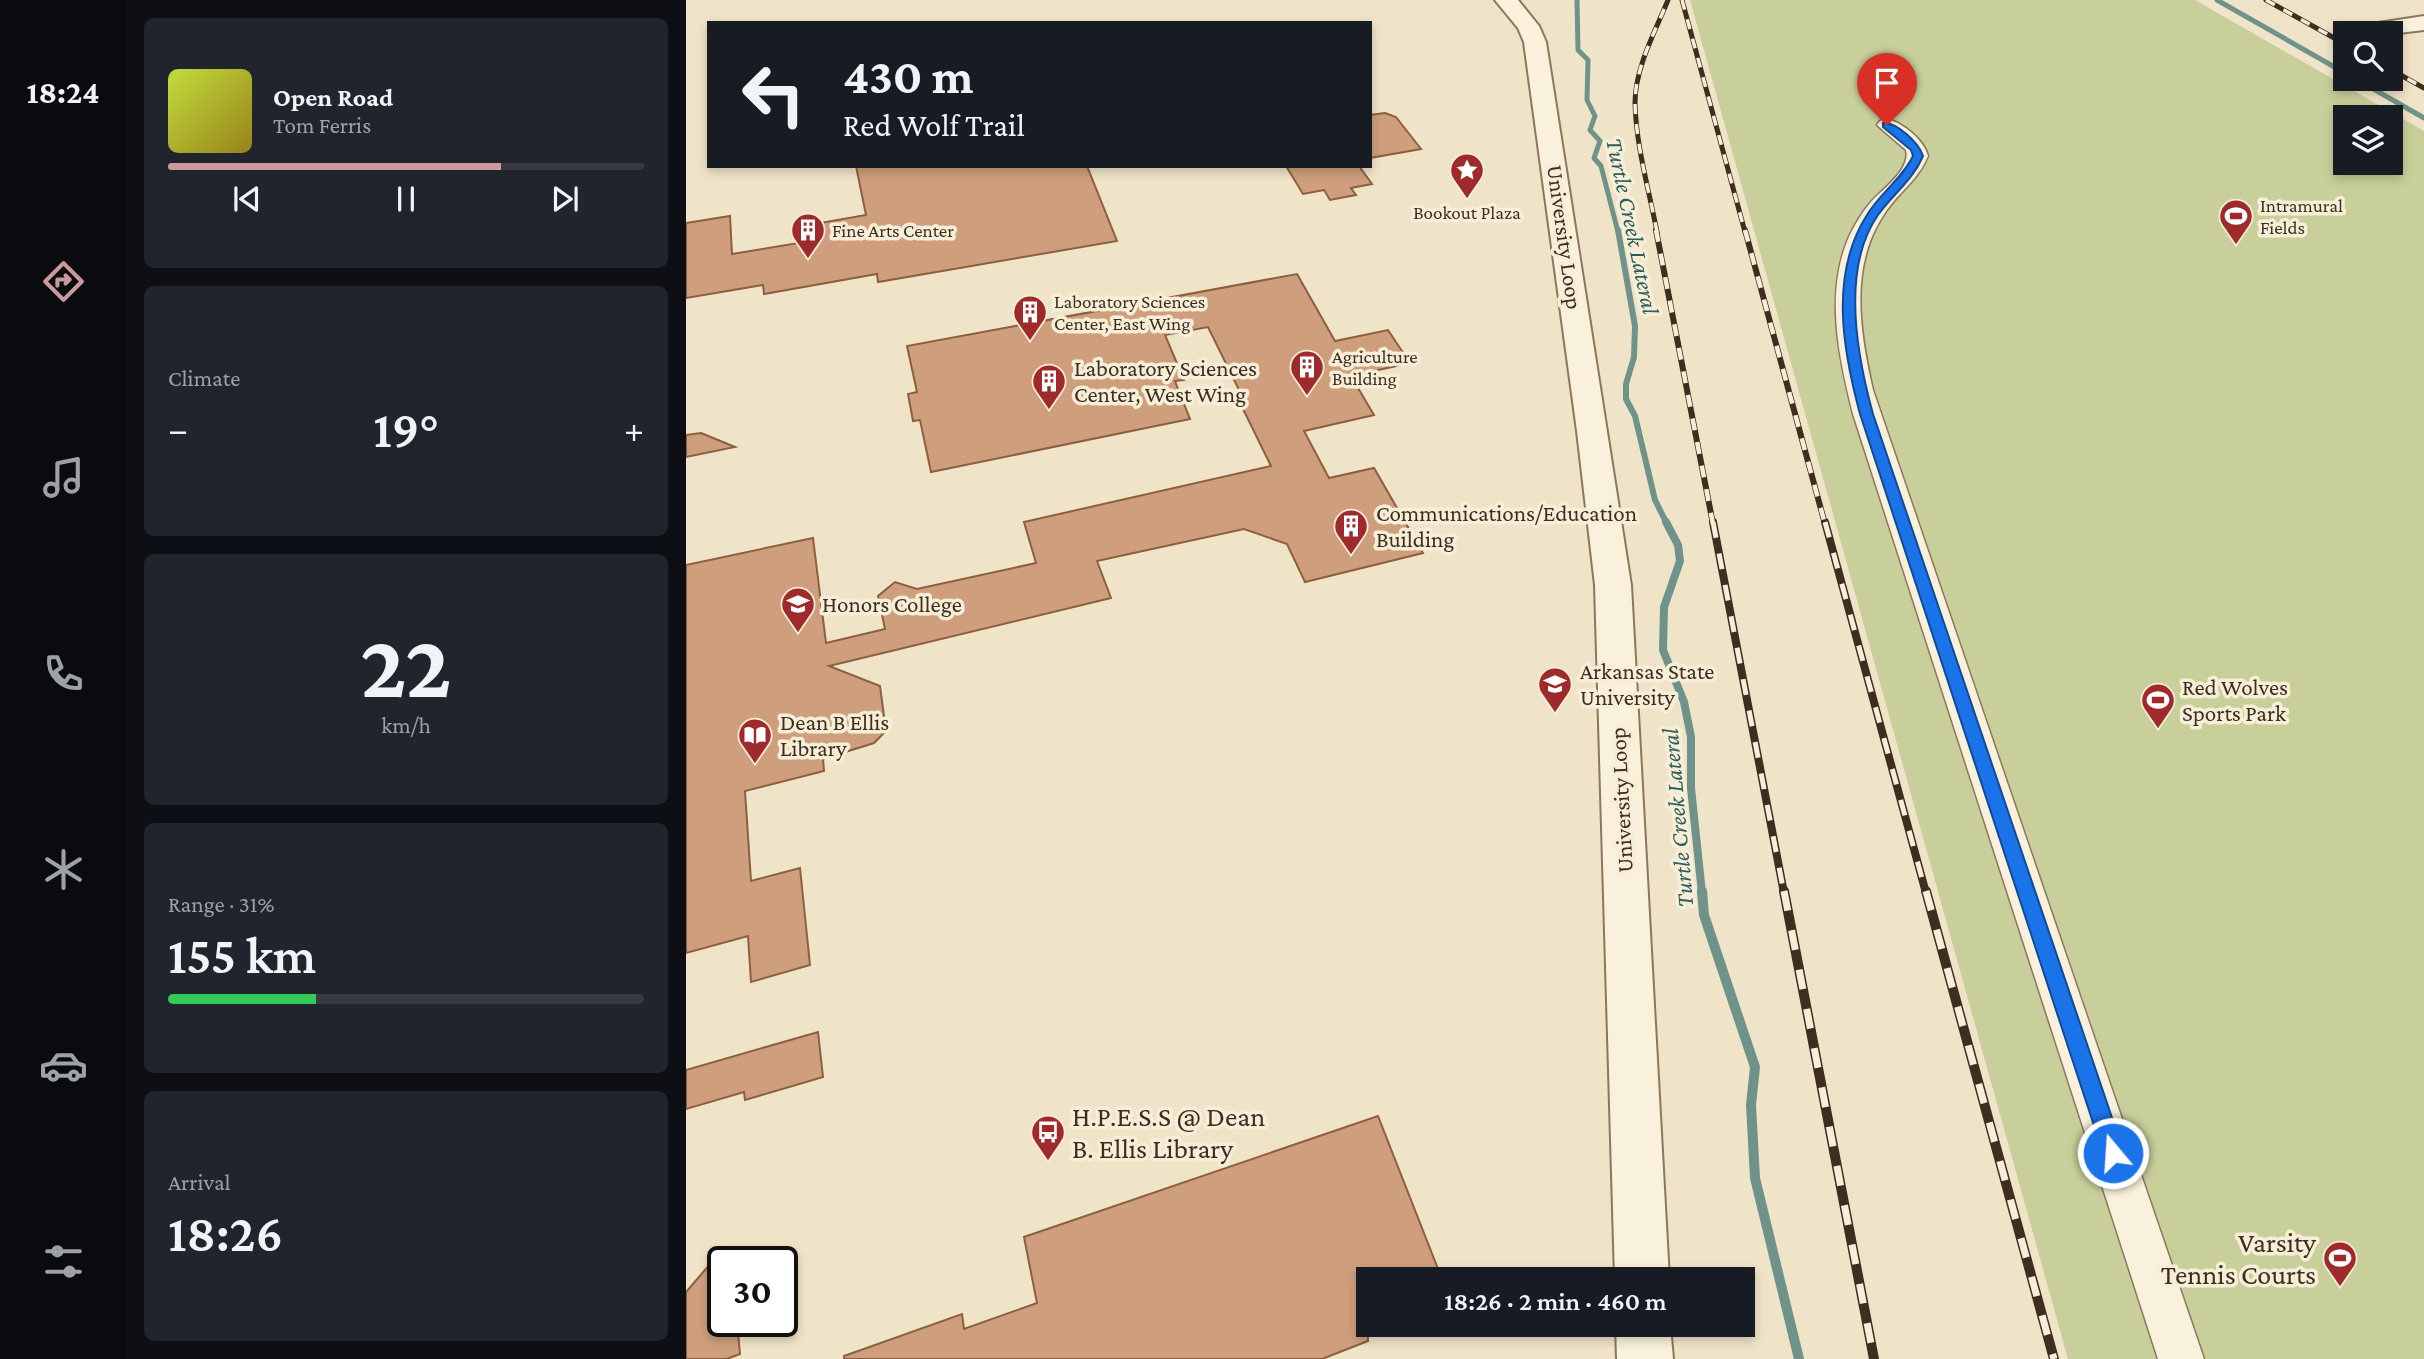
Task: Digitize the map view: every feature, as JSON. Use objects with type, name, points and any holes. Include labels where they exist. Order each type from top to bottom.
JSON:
[{"type":"street","name":"University Loop","points":[[1506,0],[1528,26],[1535,42],[1613,585],[1641,1267]]},
{"type":"street","points":[[2403,26],[2424,23]]},
{"type":"street","points":[[2403,39],[2414,43],[2424,42]]},
{"type":"street","points":[[1887,125],[1916,148],[1918,156],[1911,172],[1872,215],[1853,261],[1848,332],[1854,368],[1871,427],[2181,1359]]},
{"type":"street","points":[[1643,1337],[1644,1359]]},
{"type":"green space","name":"Red Wolves Sports Park","points":[[1690,0],[2195,0],[2333,79],[2333,91],[2354,91],[2379,105],[2333,105],[2333,175],[2403,175],[2403,119],[2424,131],[2424,1359],[2068,1359]]},
{"type":"building","points":[[1385,113],[1396,117],[1421,149],[1372,158],[1372,115]]},
{"type":"building","points":[[856,168],[1088,168],[1117,241],[878,282],[877,274],[764,294],[763,285],[686,298],[686,223],[730,216],[732,254],[805,242],[803,226],[866,215]]},
{"type":"building","points":[[1287,168],[1360,168],[1372,184],[1351,188],[1356,195],[1330,200],[1324,190],[1303,194]]},
{"type":"building","points":[[1297,274],[1335,341],[1388,330],[1410,363],[1351,376],[1374,415],[1304,431],[1329,478],[1374,468],[1423,553],[1305,582],[1287,544],[1244,529],[1097,561],[1111,598],[829,666],[880,686],[886,731],[874,743],[823,759],[824,771],[745,791],[751,881],[800,868],[810,965],[751,982],[748,936],[686,953],[686,565],[813,538],[826,643],[885,629],[878,596],[895,582],[917,589],[1036,563],[1024,522],[1271,466],[1242,407],[1247,406],[1208,327],[1165,335],[1184,380],[1175,381],[1190,419],[931,472],[920,420],[913,421],[908,394],[917,392],[907,346]]},
{"type":"building","points":[[701,433],[735,447],[686,457],[686,435]]},
{"type":"building","points":[[818,1032],[823,1077],[745,1100],[744,1092],[686,1109],[686,1070]]},
{"type":"building","points":[[1378,1116],[1437,1267],[1356,1267],[1356,1337],[1368,1337],[1368,1341],[1322,1359],[844,1359],[844,1356],[962,1314],[964,1329],[1037,1303],[1024,1237]]},
{"type":"building","points":[[707,1268],[707,1337],[738,1337],[740,1354],[727,1359],[686,1359],[686,1292]]},
{"type":"waterway","name":"Turtle Creek Lateral","points":[[1577,0],[1578,50],[1588,60],[1587,100],[1595,116],[1590,130],[1600,141],[1594,158],[1601,166],[1618,232]]},
{"type":"waterway","points":[[2217,0],[2333,66]]},
{"type":"waterway","points":[[2377,91],[2424,118]]},
{"type":"waterway","name":"Turtle Creek Lateral","points":[[1618,230],[1635,326],[1634,357],[1626,384],[1626,399],[1635,416],[1655,500],[1666,522]]},
{"type":"waterway","name":"Turtle Creek Lateral","points":[[1666,522],[1678,545],[1680,561],[1664,607],[1663,650],[1684,702],[1691,737],[1691,788],[1702,893]]},
{"type":"waterway","name":"Turtle Creek Lateral","points":[[1702,891],[1704,915],[1755,1067],[1751,1105],[1755,1178],[1799,1359]]},
{"type":"railway","points":[[1657,232],[1640,152],[1635,103],[1642,63],[1668,0]]},
{"type":"railway","points":[[1682,0],[1745,232]]},
{"type":"railway","points":[[2266,0],[2333,37]]},
{"type":"railway","points":[[2403,76],[2424,88]]},
{"type":"railway","points":[[1656,230],[1713,524]]},
{"type":"railway","points":[[1745,230],[1825,524]]},
{"type":"railway","points":[[1713,522],[1784,893]]},
{"type":"railway","points":[[1825,522],[1926,893]]},
{"type":"railway","points":[[1784,891],[1874,1359]]},
{"type":"railway","points":[[1926,891],[2054,1359]]},
{"type":"place","name":"Bookout Plaza","points":[[1467,200]]},
{"type":"place","name":"Intramural Fields","points":[[2236,246]]},
{"type":"place","name":"Fine Arts Center","points":[[808,260]]},
{"type":"place","name":"Laboratory Sciences Center, East Wing","points":[[1030,342]]},
{"type":"place","name":"Agriculture Building","points":[[1307,397]]},
{"type":"place","name":"Laboratory Sciences Center, West Wing","points":[[1049,411]]},
{"type":"place","name":"Communications/Education Building","points":[[1351,556]]},
{"type":"place","name":"Honors College","points":[[798,634]]},
{"type":"place","name":"Arkansas State University","points":[[1555,714]]},
{"type":"place","name":"Red Wolves Sports Park","points":[[2158,730]]},
{"type":"place","name":"Dean B Ellis Library","points":[[755,765]]},
{"type":"place","name":"H.P.E.S.S @ Dean B. Ellis Library","points":[[1048,1162]]},
{"type":"place","name":"Varsity Tennis Courts","points":[[2340,1288]]},
{"type":"route","points":[[1887,125],[1916,148],[1918,156],[1911,172],[1889,193],[1872,215],[1853,261],[1848,332],[1854,368],[1866,414],[2113,1153]]}]
